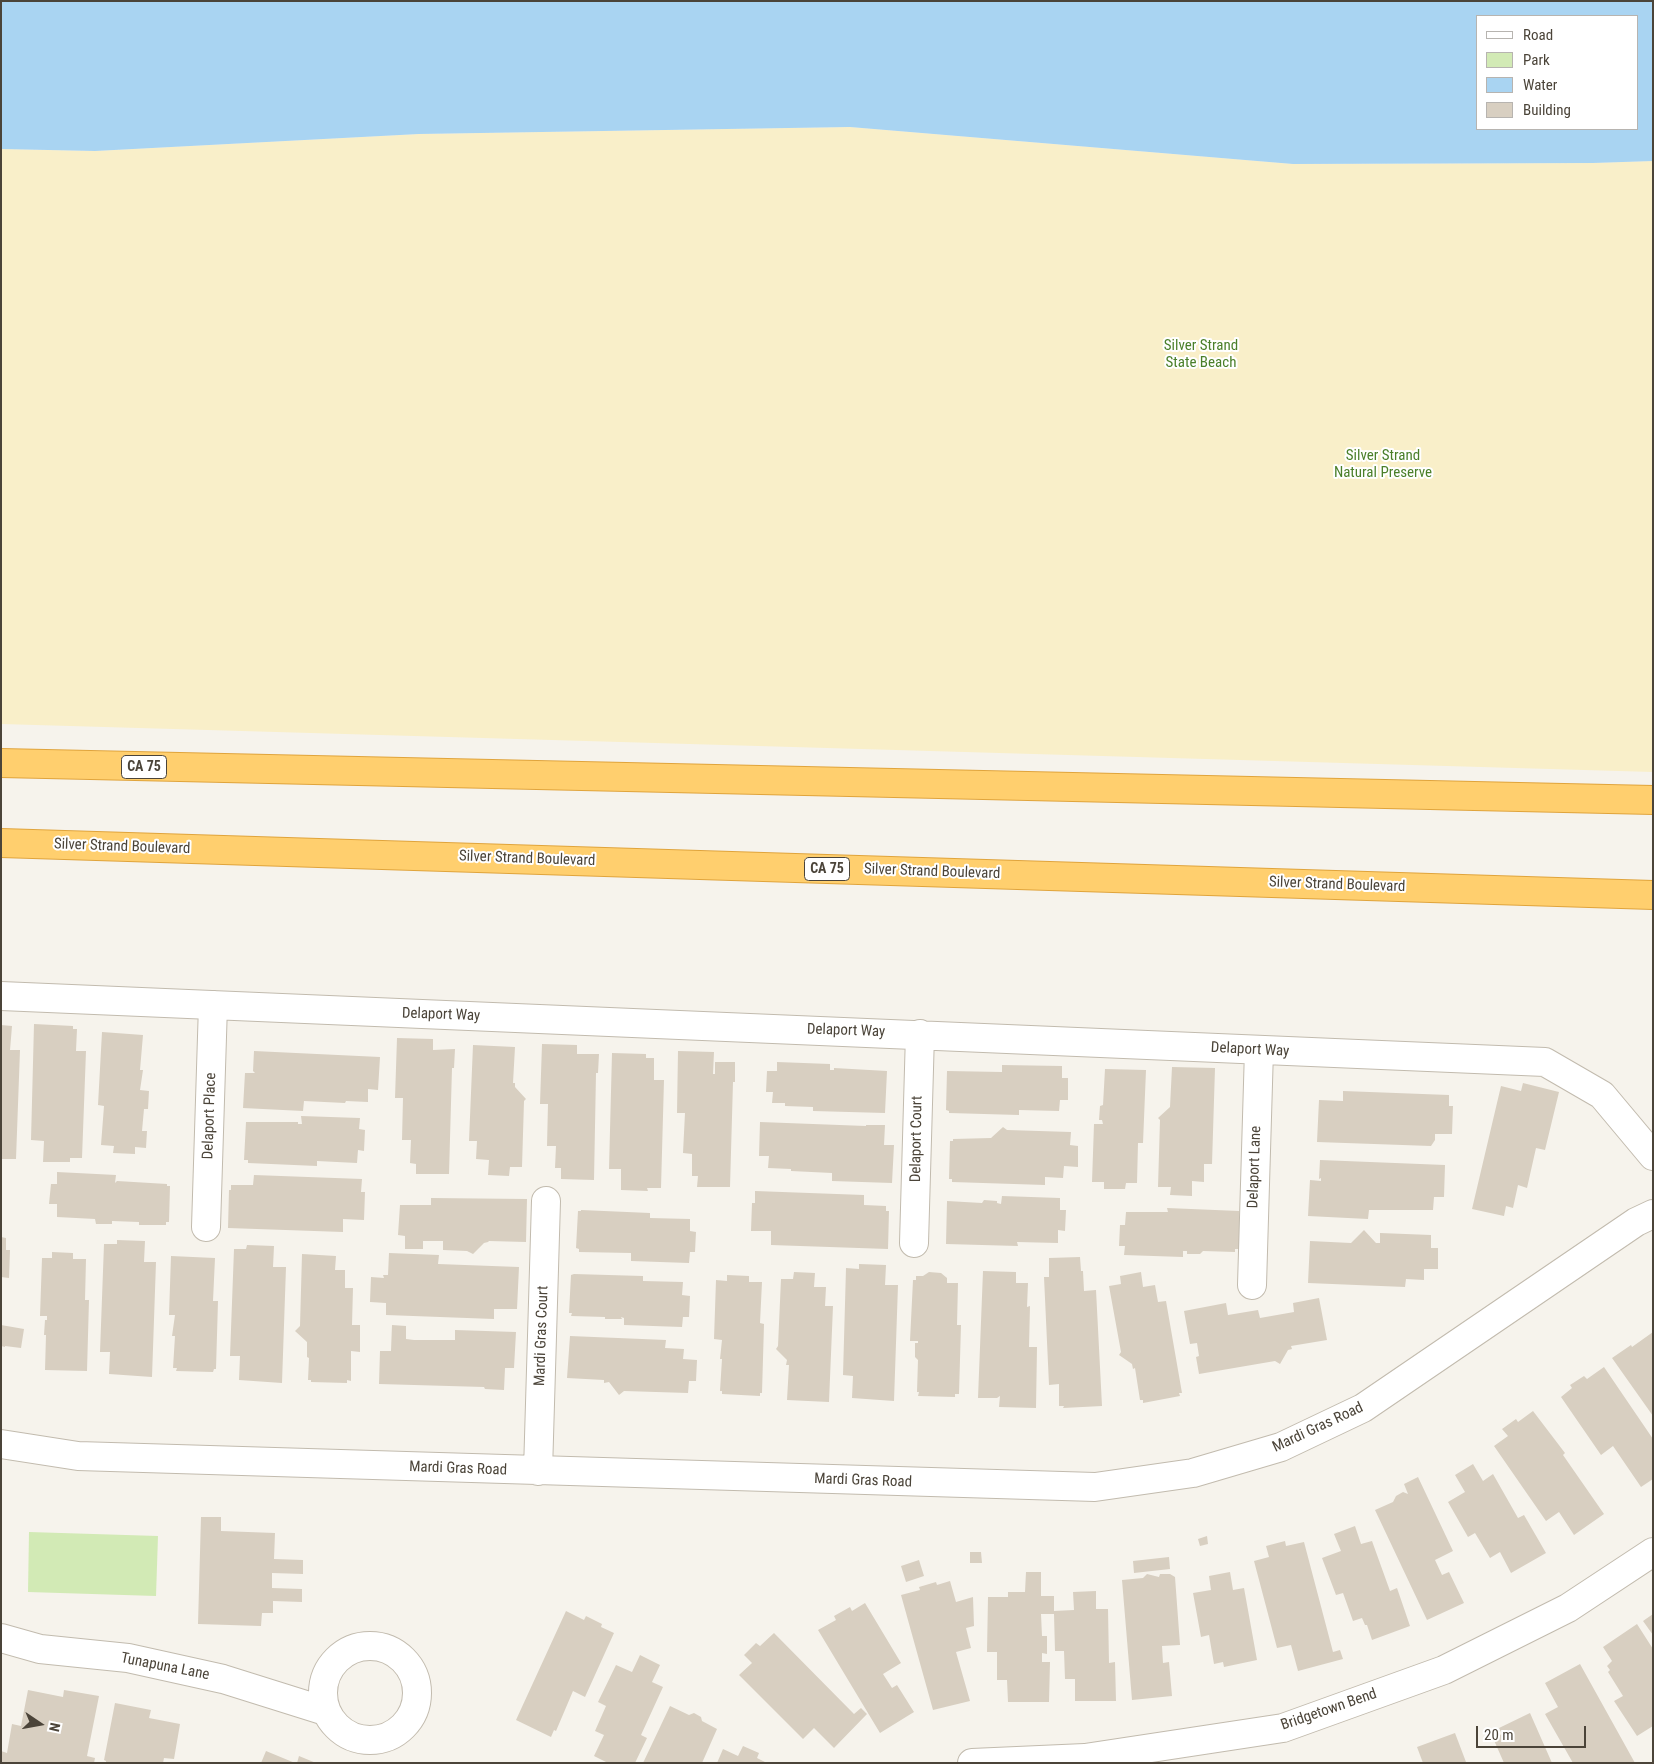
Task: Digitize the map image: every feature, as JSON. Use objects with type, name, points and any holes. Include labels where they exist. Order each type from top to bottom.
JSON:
[{"type":"highway","name":"CA 75","points":[[1,764],[1653,800]]},
{"type":"highway","name":"Silver Strand Boulevard","points":[[1,843],[1653,894]]},
{"type":"street","name":"Delaport Way","points":[[1,996],[1545,1062],[1602,1095],[1653,1156]]},
{"type":"street","name":"Delaport Place","points":[[206,1227],[213,1005]]},
{"type":"street","name":"Delaport Court","points":[[914,1243],[920,1034]]},
{"type":"street","name":"Delaport Lane","points":[[1252,1284],[1259,1050]]},
{"type":"street","name":"Mardi Gras Court","points":[[538,1471],[546,1201]]},
{"type":"street","name":"Mardi Gras Road","points":[[1,1444],[78,1456],[1095,1487],[1193,1472],[1281,1447],[1363,1408],[1636,1222],[1653,1214]]},
{"type":"street","name":"Bridgetown Bend","points":[[972,1763],[1085,1758],[1283,1728],[1444,1670],[1568,1608],[1653,1552]]},
{"type":"street","name":"Tunapuna Lane","points":[[1,1638],[40,1649],[128,1658],[223,1679],[325,1710]]},
{"type":"green space","points":[[29,1532],[158,1536],[156,1596],[28,1592]]},
{"type":"sand","name":"Silver Strand State Beach","points":[[850,127],[1293,164],[1653,161],[1653,772],[1,724],[1,149],[95,151],[419,134]]},
{"type":"water","points":[[1,1],[1653,1],[1653,161],[1293,164],[850,127],[419,134],[95,151],[1,149]]},
{"type":"building","points":[[34,1024],[73,1026],[73,1029],[77,1029],[76,1051],[86,1051],[82,1158],[70,1158],[70,1162],[43,1162],[44,1141],[31,1140]]},
{"type":"building","points":[[1,1025],[12,1026],[10,1050],[20,1050],[16,1159],[1,1159]]},
{"type":"building","points":[[102,1032],[143,1035],[140,1070],[143,1070],[140,1090],[149,1091],[148,1109],[144,1109],[142,1131],[147,1131],[146,1148],[135,1147],[135,1154],[113,1153],[114,1146],[101,1145],[104,1106],[98,1105]]},
{"type":"building","points":[[397,1038],[433,1039],[433,1050],[455,1049],[454,1068],[452,1068],[449,1174],[416,1174],[416,1164],[410,1163],[411,1140],[402,1140],[403,1098],[395,1098]]},
{"type":"building","points":[[542,1044],[577,1045],[577,1054],[599,1054],[598,1073],[596,1073],[594,1180],[561,1179],[561,1168],[555,1168],[556,1146],[547,1146],[548,1104],[540,1104]]},
{"type":"building","points":[[473,1045],[515,1047],[513,1083],[515,1083],[515,1087],[526,1099],[524,1101],[522,1167],[510,1167],[509,1176],[488,1175],[489,1160],[476,1159],[477,1141],[469,1141]]},
{"type":"building","points":[[254,1051],[380,1057],[378,1090],[368,1089],[368,1102],[304,1101],[303,1111],[243,1108],[245,1073],[255,1073],[253,1071]]},
{"type":"building","points":[[678,1051],[714,1052],[713,1074],[715,1074],[715,1062],[735,1062],[730,1187],[697,1187],[698,1176],[692,1176],[692,1154],[683,1153],[685,1113],[677,1113]]},
{"type":"building","points":[[612,1053],[646,1054],[646,1058],[654,1058],[654,1080],[664,1080],[661,1188],[647,1188],[648,1191],[621,1190],[621,1169],[609,1169]]},
{"type":"building","points":[[777,1062],[830,1064],[830,1070],[834,1070],[834,1068],[887,1071],[885,1113],[813,1111],[813,1107],[785,1106],[785,1103],[772,1103],[773,1092],[766,1092],[767,1071],[777,1071]]},
{"type":"building","points":[[1002,1065],[1062,1066],[1062,1078],[1068,1078],[1068,1100],[1060,1100],[1059,1111],[1019,1110],[1019,1115],[949,1113],[946,1110],[947,1071],[1002,1072]]},
{"type":"building","points":[[1172,1067],[1215,1068],[1212,1164],[1204,1164],[1204,1182],[1192,1181],[1192,1196],[1170,1195],[1171,1187],[1158,1187],[1160,1120],[1158,1118],[1170,1107]]},
{"type":"building","points":[[1105,1069],[1146,1070],[1143,1143],[1138,1143],[1137,1183],[1126,1183],[1125,1189],[1104,1189],[1104,1182],[1092,1182],[1094,1124],[1103,1124],[1102,1120],[1099,1120],[1100,1106],[1103,1105]]},
{"type":"building","points":[[1523,1083],[1559,1092],[1545,1150],[1536,1148],[1527,1188],[1518,1185],[1513,1208],[1506,1206],[1504,1216],[1472,1209],[1501,1086],[1521,1091]]},
{"type":"building","points":[[1343,1091],[1449,1095],[1449,1106],[1453,1106],[1452,1134],[1435,1134],[1435,1140],[1431,1146],[1317,1142],[1319,1100],[1343,1101]]},
{"type":"building","points":[[301,1116],[360,1118],[359,1129],[365,1130],[364,1151],[358,1150],[357,1163],[317,1161],[317,1166],[248,1163],[248,1160],[244,1160],[246,1122],[298,1122],[298,1124],[302,1124]]},
{"type":"building","points":[[760,1122],[885,1125],[884,1145],[894,1145],[892,1183],[832,1181],[832,1173],[768,1168],[769,1156],[759,1156]]},
{"type":"building","points":[[1003,1127],[1007,1130],[1071,1132],[1070,1145],[1078,1146],[1078,1167],[1064,1166],[1063,1178],[1045,1177],[1045,1185],[952,1182],[952,1179],[949,1179],[950,1141],[953,1141],[953,1139],[991,1138]]},
{"type":"building","points":[[1320,1160],[1445,1165],[1444,1197],[1434,1197],[1433,1210],[1369,1210],[1368,1219],[1308,1216],[1310,1180],[1321,1181],[1321,1178],[1319,1179]]},
{"type":"building","points":[[57,1172],[116,1175],[115,1183],[117,1181],[167,1184],[167,1186],[170,1186],[169,1222],[166,1222],[166,1225],[139,1225],[139,1222],[112,1221],[112,1224],[96,1224],[95,1219],[57,1217],[57,1204],[49,1204],[51,1184],[57,1184]]},
{"type":"building","points":[[254,1175],[362,1179],[361,1192],[365,1192],[364,1220],[343,1219],[343,1232],[228,1228],[229,1190],[231,1190],[231,1185],[253,1185]]},
{"type":"building","points":[[755,1191],[864,1195],[864,1205],[886,1206],[886,1211],[889,1211],[888,1249],[771,1245],[771,1231],[751,1231],[752,1203],[755,1203]]},
{"type":"building","points":[[1002,1196],[1060,1198],[1060,1210],[1066,1210],[1065,1231],[1058,1230],[1058,1243],[1017,1242],[1018,1246],[946,1244],[947,1201],[982,1203],[984,1200],[997,1201],[997,1203],[1001,1204]]},
{"type":"building","points":[[431,1198],[527,1199],[526,1242],[489,1241],[484,1243],[473,1254],[467,1251],[443,1250],[443,1241],[423,1241],[423,1249],[405,1249],[405,1236],[398,1235],[400,1205],[431,1205]]},
{"type":"building","points":[[1167,1208],[1239,1211],[1239,1249],[1235,1249],[1235,1252],[1203,1251],[1200,1254],[1187,1254],[1187,1251],[1183,1251],[1183,1257],[1124,1255],[1125,1246],[1119,1246],[1120,1225],[1125,1225],[1126,1212],[1168,1212]]},
{"type":"building","points":[[578,1211],[650,1213],[650,1218],[690,1219],[690,1231],[696,1232],[695,1252],[690,1252],[689,1263],[631,1261],[631,1253],[579,1252],[579,1249],[576,1248]]},
{"type":"building","points":[[1364,1230],[1376,1243],[1380,1243],[1380,1233],[1431,1235],[1431,1248],[1438,1248],[1438,1269],[1424,1269],[1424,1280],[1406,1279],[1405,1287],[1308,1283],[1310,1241],[1351,1243]]},
{"type":"building","points":[[1,1237],[6,1238],[6,1250],[10,1250],[9,1278],[1,1277]]},
{"type":"building","points":[[117,1240],[145,1241],[144,1262],[156,1262],[152,1377],[109,1374],[110,1352],[100,1352],[104,1244],[117,1244]]},
{"type":"building","points":[[247,1245],[274,1246],[273,1267],[286,1267],[282,1383],[239,1380],[240,1356],[230,1356],[234,1249],[246,1249]]},
{"type":"building","points":[[52,1252],[73,1253],[73,1259],[86,1259],[85,1300],[89,1300],[87,1371],[45,1370],[46,1335],[44,1335],[47,1316],[40,1316],[42,1258],[52,1258]]},
{"type":"building","points":[[389,1253],[439,1255],[438,1264],[519,1267],[517,1309],[494,1309],[494,1319],[386,1315],[386,1303],[370,1302],[371,1277],[384,1278],[383,1275],[388,1275]]},
{"type":"building","points":[[302,1254],[336,1256],[335,1270],[345,1270],[345,1288],[353,1288],[352,1325],[360,1325],[360,1352],[351,1351],[351,1381],[347,1380],[347,1383],[311,1382],[311,1380],[308,1380],[309,1358],[307,1357],[307,1342],[295,1331],[300,1326]]},
{"type":"building","points":[[171,1256],[215,1258],[213,1301],[218,1301],[216,1369],[213,1372],[176,1371],[177,1368],[173,1368],[175,1336],[172,1336],[175,1315],[169,1315]]},
{"type":"building","points":[[1080,1257],[1084,1291],[1096,1290],[1102,1406],[1063,1408],[1064,1406],[1059,1406],[1059,1384],[1049,1385],[1044,1277],[1049,1277],[1049,1258]]},
{"type":"building","points":[[859,1264],[886,1265],[885,1285],[898,1285],[894,1401],[852,1398],[853,1376],[843,1375],[846,1268],[859,1269]]},
{"type":"building","points":[[983,1271],[1016,1272],[1016,1283],[1028,1283],[1027,1307],[1030,1306],[1029,1347],[1037,1347],[1036,1408],[999,1407],[1000,1396],[997,1398],[978,1398]]},
{"type":"building","points":[[794,1272],[815,1273],[814,1287],[826,1287],[825,1306],[833,1306],[829,1402],[787,1400],[789,1365],[786,1365],[787,1360],[776,1349],[778,1346],[781,1279],[793,1279]]},
{"type":"building","points":[[929,1272],[941,1273],[947,1278],[947,1283],[958,1283],[957,1325],[961,1325],[959,1394],[955,1394],[955,1397],[918,1396],[919,1392],[917,1392],[918,1360],[915,1357],[915,1343],[918,1343],[918,1341],[910,1341],[913,1280],[916,1280],[916,1276],[923,1276]]},
{"type":"building","points":[[1141,1272],[1143,1287],[1155,1285],[1158,1302],[1166,1301],[1182,1393],[1179,1393],[1180,1396],[1143,1403],[1143,1400],[1140,1400],[1135,1368],[1133,1369],[1132,1364],[1119,1355],[1121,1352],[1109,1286],[1121,1284],[1120,1276]]},
{"type":"building","points":[[571,1275],[643,1276],[643,1281],[683,1282],[682,1295],[690,1296],[689,1317],[683,1317],[682,1327],[624,1325],[624,1318],[621,1317],[622,1319],[605,1319],[605,1317],[571,1316],[572,1313],[569,1313]]},
{"type":"building","points":[[727,1275],[749,1276],[749,1282],[762,1282],[760,1323],[764,1324],[762,1393],[760,1393],[760,1396],[722,1394],[722,1391],[720,1391],[722,1340],[714,1339],[716,1280],[727,1281]]},
{"type":"building","points":[[1319,1298],[1327,1340],[1291,1346],[1292,1349],[1288,1350],[1280,1364],[1275,1361],[1199,1374],[1196,1357],[1199,1356],[1197,1343],[1190,1344],[1184,1311],[1226,1303],[1228,1315],[1258,1310],[1260,1318],[1294,1312],[1293,1303]]},
{"type":"building","points":[[1,1325],[24,1329],[21,1348],[1,1346]]},
{"type":"building","points":[[392,1325],[406,1326],[406,1339],[414,1340],[455,1340],[455,1330],[516,1332],[514,1368],[505,1368],[504,1390],[485,1389],[484,1387],[379,1384],[380,1351],[391,1351]]},
{"type":"building","points":[[1653,1332],[1653,1416],[1612,1358]]},
{"type":"building","points":[[570,1336],[666,1340],[665,1348],[684,1349],[683,1359],[697,1360],[696,1381],[689,1381],[688,1393],[624,1391],[619,1395],[609,1382],[604,1383],[604,1380],[567,1378]]},
{"type":"building","points":[[1604,1367],[1653,1439],[1653,1479],[1641,1487],[1613,1446],[1601,1455],[1561,1397],[1572,1388],[1570,1385],[1584,1376],[1587,1379]]},
{"type":"building","points":[[1533,1411],[1565,1453],[1563,1455],[1604,1514],[1574,1535],[1559,1512],[1546,1521],[1494,1446],[1508,1436],[1502,1429],[1516,1419],[1518,1422]]},
{"type":"building","points":[[1473,1464],[1483,1481],[1493,1474],[1518,1518],[1524,1515],[1546,1553],[1511,1573],[1500,1552],[1490,1558],[1475,1533],[1468,1537],[1448,1502],[1465,1492],[1455,1475]]},
{"type":"building","points":[[1418,1477],[1453,1551],[1435,1560],[1442,1575],[1449,1572],[1464,1603],[1427,1620],[1375,1510],[1393,1502],[1396,1496],[1403,1492],[1408,1494],[1404,1484]]},
{"type":"building","points":[[201,1517],[221,1517],[221,1531],[275,1533],[274,1559],[303,1560],[303,1574],[272,1573],[272,1588],[302,1589],[302,1602],[273,1601],[273,1613],[262,1613],[261,1626],[198,1624]]},
{"type":"building","points":[[1355,1526],[1361,1544],[1372,1541],[1390,1591],[1397,1588],[1410,1626],[1372,1640],[1367,1625],[1365,1625],[1362,1618],[1353,1621],[1343,1593],[1336,1595],[1322,1558],[1341,1551],[1334,1534]]},
{"type":"building","points":[[1207,1536],[1208,1544],[1200,1546],[1198,1539]]},
{"type":"building","points":[[1285,1541],[1286,1546],[1304,1542],[1333,1652],[1340,1650],[1343,1659],[1298,1671],[1291,1645],[1277,1648],[1254,1561],[1269,1557],[1266,1546]]},
{"type":"building","points":[[970,1552],[981,1552],[982,1563],[970,1563]]},
{"type":"building","points":[[1169,1557],[1170,1569],[1134,1573],[1133,1561]]},
{"type":"building","points":[[919,1560],[924,1576],[906,1582],[901,1566]]},
{"type":"building","points":[[1026,1572],[1041,1572],[1041,1596],[1054,1596],[1054,1611],[1074,1610],[1073,1592],[1096,1591],[1096,1609],[1108,1609],[1109,1663],[1115,1662],[1116,1701],[1075,1701],[1075,1679],[1065,1679],[1064,1651],[1055,1651],[1054,1614],[1041,1614],[1042,1636],[1047,1636],[1047,1654],[1042,1653],[1042,1662],[1050,1662],[1049,1702],[1008,1702],[1007,1680],[997,1680],[997,1652],[987,1652],[988,1597],[1008,1597],[1008,1592],[1025,1592]]},
{"type":"building","points":[[1230,1572],[1233,1590],[1244,1588],[1257,1660],[1224,1667],[1223,1662],[1214,1664],[1209,1635],[1201,1637],[1193,1593],[1211,1590],[1209,1576]]},
{"type":"building","points":[[1147,1574],[1159,1577],[1160,1574],[1170,1574],[1175,1577],[1180,1645],[1162,1646],[1163,1663],[1169,1662],[1172,1696],[1132,1700],[1122,1580],[1143,1578]]},
{"type":"building","points":[[950,1581],[956,1602],[973,1597],[974,1626],[966,1628],[971,1648],[956,1652],[970,1701],[933,1710],[901,1595],[920,1590],[919,1587],[936,1582],[937,1585]]},
{"type":"building","points":[[865,1603],[901,1663],[883,1674],[892,1688],[897,1685],[914,1712],[880,1733],[818,1630],[836,1620],[834,1616],[850,1607],[852,1611]]},
{"type":"building","points":[[566,1611],[584,1620],[586,1616],[602,1624],[601,1627],[614,1633],[585,1697],[573,1691],[556,1731],[554,1730],[551,1737],[516,1720]]},
{"type":"building","points":[[1653,1614],[1653,1635],[1643,1621]]},
{"type":"building","points":[[1637,1624],[1653,1649],[1653,1726],[1637,1736],[1614,1701],[1623,1696],[1608,1672],[1610,1670],[1607,1666],[1612,1661],[1603,1647]]},
{"type":"building","points":[[774,1633],[854,1714],[861,1708],[867,1714],[834,1748],[814,1728],[803,1739],[739,1675],[752,1663],[744,1655],[756,1643],[760,1646]]},
{"type":"building","points":[[640,1655],[660,1665],[652,1682],[663,1687],[641,1735],[647,1738],[635,1763],[608,1763],[594,1756],[604,1735],[595,1731],[606,1706],[598,1702],[616,1665],[632,1672]]},
{"type":"building","points":[[1580,1664],[1635,1763],[1573,1763],[1545,1714],[1558,1707],[1545,1683]]},
{"type":"building","points":[[28,1690],[63,1697],[64,1690],[99,1696],[87,1756],[95,1758],[94,1763],[1,1763],[1,1751],[7,1753],[12,1724],[21,1726]]},
{"type":"building","points":[[115,1703],[151,1710],[149,1718],[180,1724],[174,1759],[164,1758],[163,1763],[106,1763],[104,1760]]},
{"type":"building","points":[[670,1706],[689,1715],[694,1713],[701,1717],[702,1721],[717,1729],[702,1763],[643,1763]]},
{"type":"building","points":[[1530,1713],[1552,1763],[1504,1763],[1493,1738],[1502,1734],[1499,1728]]},
{"type":"building","points":[[1455,1733],[1466,1762],[1423,1763],[1417,1747]]},
{"type":"building","points":[[743,1746],[759,1753],[757,1758],[767,1763],[717,1763],[723,1749],[738,1756]]},
{"type":"building","points":[[266,1751],[295,1763],[261,1763]]},
{"type":"building","points":[[299,1756],[316,1763],[297,1763]]},
{"type":"park label","name":"Silver Strand Natural Preserve","points":[[1383,464]]}]
